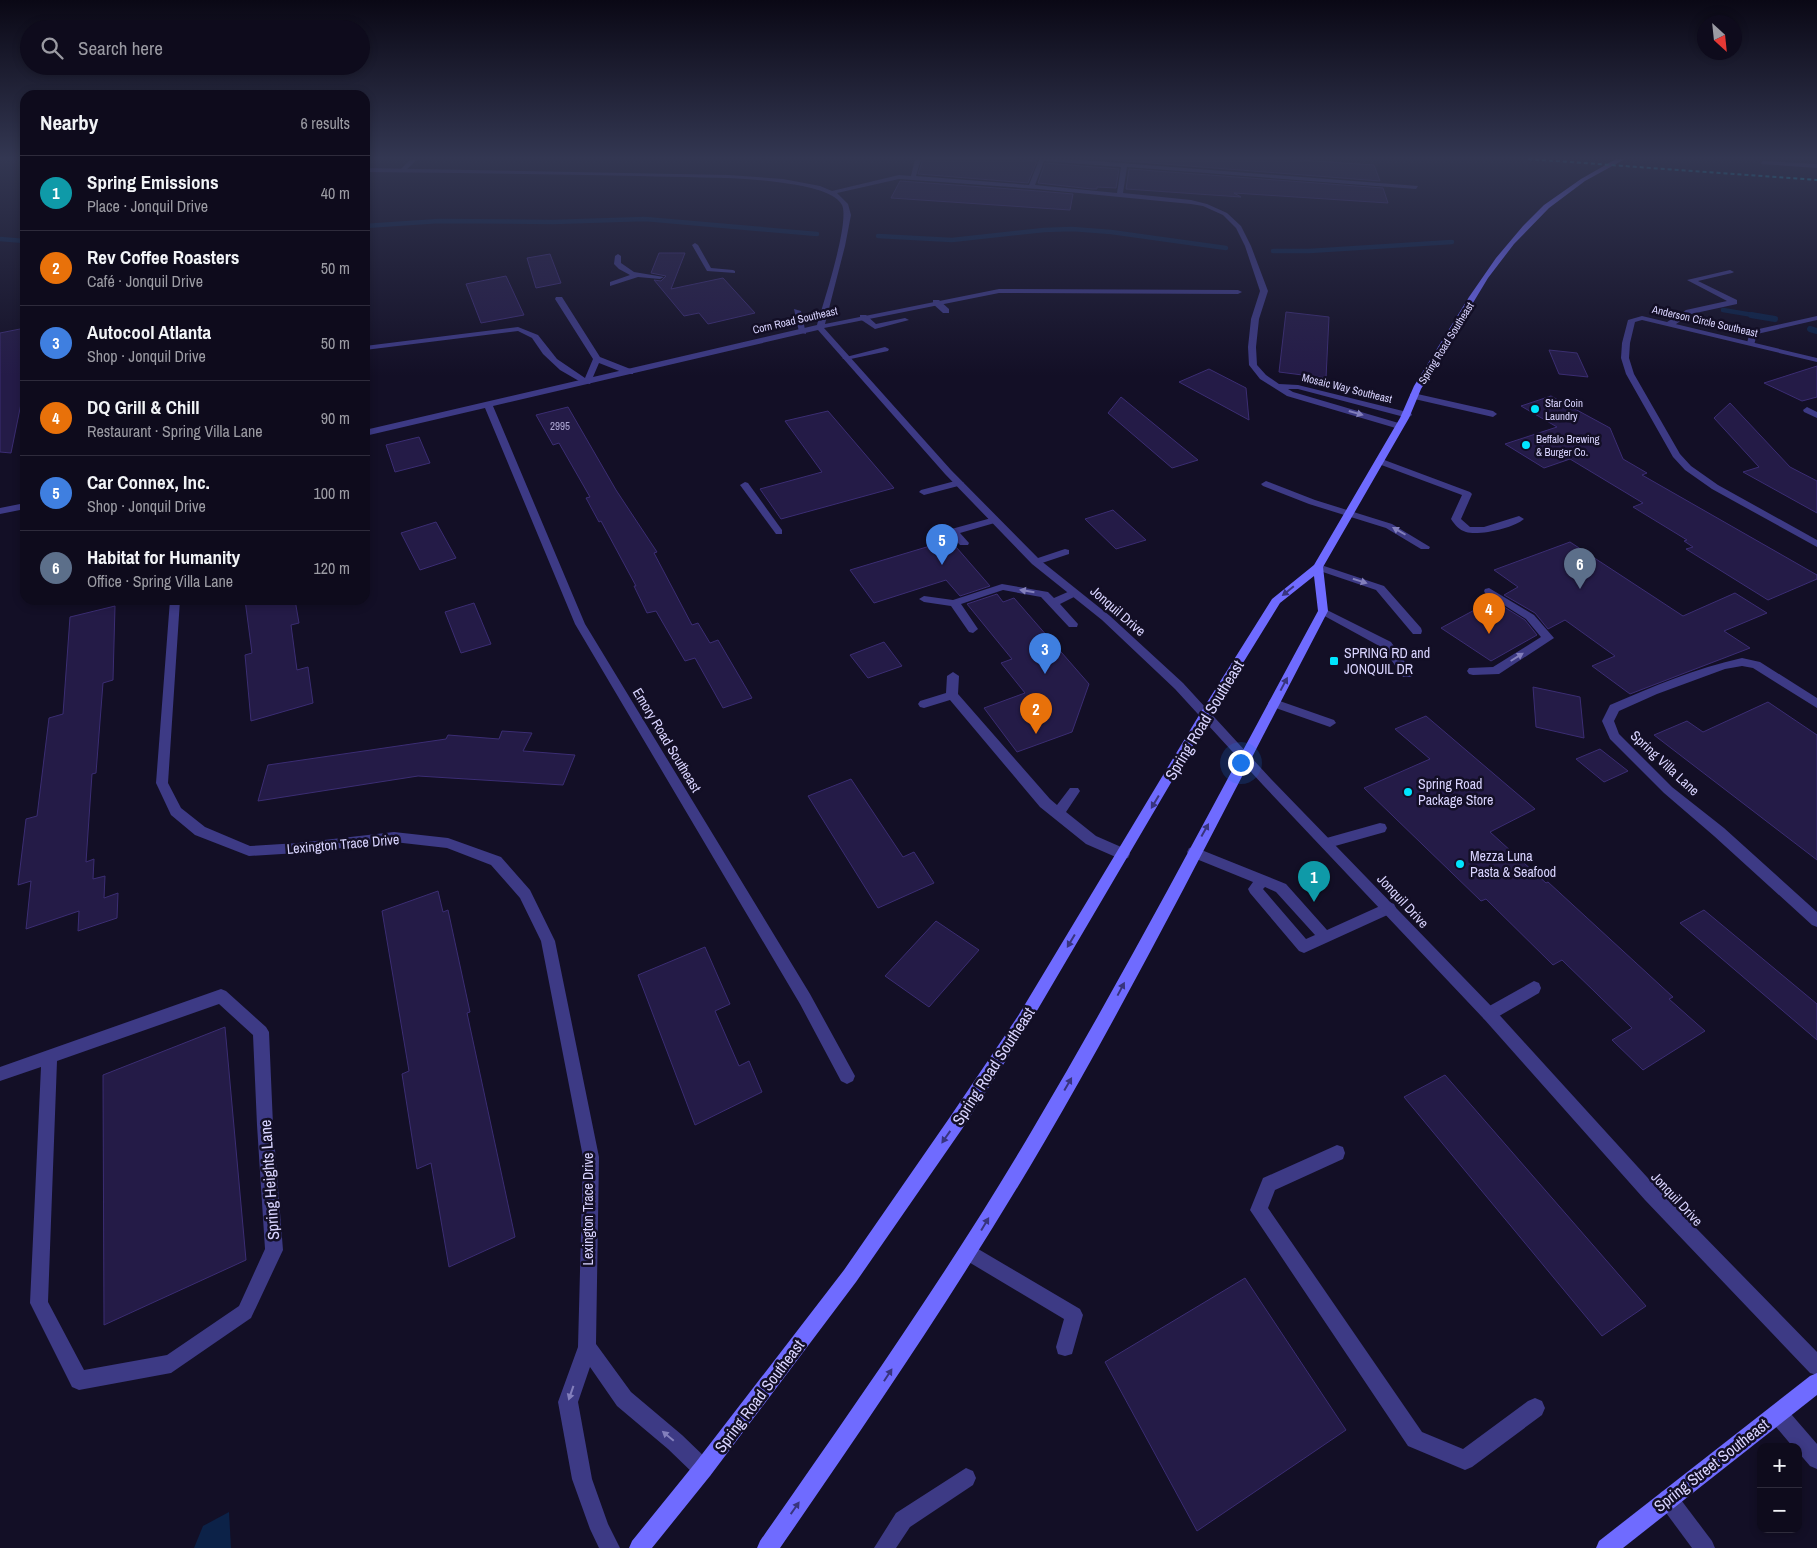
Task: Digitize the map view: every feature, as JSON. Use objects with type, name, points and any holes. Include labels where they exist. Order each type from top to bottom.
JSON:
[{"type":"main road","name":"Spring Road Southeast","points":[[639,1548],[703,1469],[850,1276],[956,1123],[1023,1021],[1205,715],[1276,601],[1318,567],[1348,512],[1399,426],[1408,415],[1413,396],[1458,321],[1502,256],[1522,231]]},
{"type":"main road","points":[[770,1547],[846,1437],[968,1252],[1098,1032],[1323,610],[1318,567]]},
{"type":"main road","name":"Spring Street Southeast","points":[[1606,1548],[1817,1383]]},
{"type":"street","points":[[820,328],[845,231]]},
{"type":"street","name":"Mosaic Way Southeast","points":[[1241,231],[1264,292],[1255,319],[1252,347],[1253,366],[1263,377],[1290,394],[1399,426]]},
{"type":"street","points":[[696,246],[709,270],[733,272]]},
{"type":"street","points":[[618,256],[617,264],[623,270],[636,275],[660,278]]},
{"type":"street","points":[[1670,324],[1689,312],[1734,302],[1692,280],[1730,272]]},
{"type":"street","points":[[613,284],[636,275]]},
{"type":"street","name":"Corn Road Southeast","points":[[370,432],[863,317],[999,291],[1238,292]]},
{"type":"street","points":[[559,299],[597,359],[630,372]]},
{"type":"street","points":[[936,302],[946,311]]},
{"type":"street","points":[[797,311],[803,332]]},
{"type":"street","points":[[863,317],[872,330],[905,320]]},
{"type":"street","name":"Anderson Circle Southeast","points":[[1817,360],[1642,318],[1632,320],[1626,343],[1625,358],[1630,374],[1676,455],[1688,468],[1715,487],[1817,544]]},
{"type":"street","points":[[1752,343],[1753,333],[1817,318]]},
{"type":"street","name":"Jonquil Drive","points":[[820,328],[959,483],[1036,562],[1124,634],[1179,686],[1489,1014],[1651,1194],[1817,1366]]},
{"type":"street","points":[[370,347],[518,329],[531,332],[541,342],[548,356],[574,376],[587,382],[597,359]]},
{"type":"street","points":[[846,358],[885,349]]},
{"type":"street","name":"Mosaic Way Southeast","points":[[1280,386],[1298,386],[1408,415]]},
{"type":"street","points":[[1413,396],[1493,414]]},
{"type":"street","name":"Emory Road Southeast","points":[[488,405],[580,624],[806,999],[847,1076]]},
{"type":"street","points":[[1808,410],[1817,415]]},
{"type":"street","points":[[1379,461],[1467,494],[1456,518],[1458,525],[1469,531],[1480,531],[1519,519]]},
{"type":"street","points":[[924,492],[959,483]]},
{"type":"street","points":[[1266,484],[1312,502],[1389,526],[1425,547]]},
{"type":"street","points":[[745,485],[779,532]]},
{"type":"street","points":[[0,511],[20,507]]},
{"type":"street","points":[[941,535],[995,520]]},
{"type":"street","points":[[954,532],[964,543]]},
{"type":"street","points":[[1036,562],[1065,552]]},
{"type":"street","points":[[1318,567],[1380,588],[1417,631]]},
{"type":"street","points":[[924,599],[954,603],[1002,587],[1044,594],[1073,624]]},
{"type":"street","points":[[1472,670],[1495,671],[1548,638],[1530,617],[1489,591]]},
{"type":"street","points":[[1053,603],[1074,593]]},
{"type":"street","points":[[954,603],[973,629]]},
{"type":"street","name":"Lexington Trace Drive","points":[[175,605],[162,783],[176,811],[200,831],[249,851],[298,848],[394,837],[448,842],[496,861],[525,894],[548,941],[591,1157],[587,1347],[568,1402],[582,1479],[600,1529],[610,1548]]},
{"type":"street","points":[[1323,610],[1386,645],[1407,674]]},
{"type":"street","name":"Spring Villa Lane","points":[[1817,704],[1756,665],[1742,662],[1723,666],[1622,704],[1614,708],[1608,721],[1614,736],[1668,790],[1719,832],[1817,921]]},
{"type":"street","points":[[952,676],[952,695],[1045,803],[1091,840],[1123,854]]},
{"type":"street","points":[[924,704],[952,695]]},
{"type":"street","points":[[1274,703],[1330,723]]},
{"type":"street","points":[[1058,814],[1074,791]]},
{"type":"street","points":[[1328,843],[1380,828]]},
{"type":"street","points":[[1194,852],[1281,888],[1325,937]]},
{"type":"street","points":[[1262,881],[1255,889],[1304,946],[1389,908]]},
{"type":"street","points":[[1489,1014],[1534,988]]},
{"type":"street","name":"Spring Heights Lane","points":[[0,1074],[221,996],[261,1032],[265,1125],[274,1250],[245,1312],[171,1364],[79,1380],[39,1303],[49,1057]]},
{"type":"street","points":[[1337,1153],[1269,1184],[1259,1210],[1415,1439],[1465,1460],[1535,1408]]},
{"type":"street","points":[[968,1252],[1074,1315],[1065,1347]]},
{"type":"street","points":[[587,1347],[624,1399],[675,1442],[703,1469]]},
{"type":"street","points":[[1778,1414],[1817,1459]]},
{"type":"street","points":[[884,1548],[904,1520],[966,1478]]},
{"type":"street","points":[[1668,1499],[1705,1548]]},
{"type":"water","points":[[229,1512],[231,1548],[194,1548],[203,1526]]},
{"type":"building","points":[[659,253],[685,253],[671,289],[723,278],[755,313],[708,324],[699,313],[684,316],[654,280],[661,281],[666,276],[651,273]]},
{"type":"building","points":[[550,254],[561,283],[536,288],[527,258]]},
{"type":"building","points":[[506,276],[524,315],[481,323],[466,284]]},
{"type":"building","points":[[1286,312],[1329,317],[1326,378],[1279,372]]},
{"type":"building","points":[[20,329],[20,409],[11,453],[0,452],[0,333]]},
{"type":"building","points":[[1549,350],[1577,353],[1588,377],[1559,374]]},
{"type":"building","points":[[1817,366],[1817,397],[1802,401],[1764,383]]},
{"type":"building","points":[[1209,369],[1246,388],[1249,420],[1179,382]]},
{"type":"building","points":[[1551,396],[1610,428],[1623,459],[1647,473],[1642,475],[1817,575],[1817,579],[1768,600],[1686,549],[1693,547],[1684,541],[1687,540],[1633,507],[1643,503],[1570,459],[1544,468],[1505,444],[1557,427],[1521,406]]},
{"type":"building","points":[[1121,397],[1198,460],[1172,468],[1108,413]]},
{"type":"building","points":[[1730,403],[1790,467],[1817,481],[1817,513],[1743,472],[1759,467],[1714,418]]},
{"type":"building","points":[[568,407],[616,490],[657,552],[654,553],[692,625],[698,623],[710,643],[718,640],[752,698],[723,708],[695,658],[685,661],[656,611],[647,613],[634,586],[636,586],[601,521],[599,522],[586,498],[590,497],[559,443],[553,445],[536,415]]},
{"type":"building","points":[[828,411],[894,488],[781,519],[760,489],[822,472],[785,421]]},
{"type":"building","points":[[419,437],[430,463],[395,472],[386,445]]},
{"type":"building","points":[[1113,510],[1146,540],[1116,549],[1085,519]]},
{"type":"building","points":[[436,522],[456,558],[420,570],[401,533]]},
{"type":"building","points":[[950,540],[990,586],[960,596],[946,580],[874,603],[850,570]]},
{"type":"building","points":[[1570,542],[1683,616],[1735,593],[1767,613],[1724,631],[1750,648],[1630,694],[1592,666],[1615,656],[1565,620],[1548,629],[1535,613],[1504,595],[1518,587],[1494,570]]},
{"type":"building","points":[[997,594],[1003,602],[1014,598],[1089,684],[1072,732],[1017,752],[984,708],[1025,693],[1001,663],[1012,659],[967,604]]},
{"type":"building","points":[[1493,600],[1525,620],[1537,635],[1491,661],[1441,628]]},
{"type":"building","points":[[474,603],[491,644],[461,653],[445,612]]},
{"type":"building","points":[[246,605],[296,605],[299,623],[291,625],[297,670],[308,667],[313,703],[251,721],[245,655],[252,653]]},
{"type":"building","points":[[115,606],[113,680],[103,683],[96,773],[92,774],[86,862],[94,859],[93,879],[105,876],[104,898],[118,893],[117,918],[78,931],[79,911],[26,929],[31,881],[18,885],[26,819],[37,816],[49,718],[63,714],[70,617]]},
{"type":"building","points":[[884,642],[902,666],[868,678],[850,655]]},
{"type":"building","points":[[1533,687],[1580,697],[1584,738],[1536,727]]},
{"type":"building","points":[[1768,702],[1817,735],[1817,860],[1654,735],[1687,721],[1703,732]]},
{"type":"building","points":[[1426,716],[1535,809],[1490,832],[1546,883],[1548,882],[1673,997],[1669,999],[1705,1031],[1643,1070],[1612,1040],[1632,1028],[1562,960],[1553,965],[1486,899],[1481,901],[1364,788],[1430,759],[1395,729]]},
{"type":"building","points":[[502,731],[532,733],[523,751],[575,755],[563,785],[418,776],[258,801],[268,765],[446,739],[448,735],[499,739]]},
{"type":"building","points":[[1600,749],[1628,771],[1604,782],[1576,759]]},
{"type":"building","points":[[851,779],[903,857],[914,852],[934,883],[878,908],[808,796]]},
{"type":"building","points":[[438,891],[443,912],[448,910],[470,1012],[467,1013],[515,1237],[449,1267],[431,1163],[417,1169],[402,1074],[409,1071],[382,911]]},
{"type":"building","points":[[1704,910],[1817,1004],[1817,1040],[1680,923]]},
{"type":"building","points":[[936,921],[979,950],[929,1007],[885,976]]},
{"type":"building","points":[[705,947],[730,1004],[715,1011],[739,1066],[749,1061],[762,1092],[695,1125],[638,975]]},
{"type":"building","points":[[225,1027],[246,1260],[104,1325],[103,1075]]},
{"type":"building","points":[[1445,1075],[1646,1306],[1602,1336],[1404,1097]]},
{"type":"building","points":[[1245,1278],[1346,1430],[1197,1531],[1105,1362]]},
{"type":"waterway","points":[[785,231],[817,234]]},
{"type":"waterway","points":[[878,236],[952,240],[1033,231]]},
{"type":"waterway","points":[[1101,231],[1226,248]]},
{"type":"waterway","points":[[0,239],[20,241]]},
{"type":"waterway","points":[[1273,251],[1309,251],[1452,242]]},
{"type":"waterway","points":[[1723,310],[1759,316]]},
{"type":"waterway","points":[[1751,315],[1775,319]]},
{"type":"waterway","points":[[1810,329],[1817,331]]},
{"type":"place","name":"Star Coin Laundry","points":[[1535,409]]},
{"type":"place","name":"Beffalo Brewing & Burger Co.","points":[[1526,445]]},
{"type":"place","name":"Car Connex, Inc.","points":[[942,565]]},
{"type":"place","name":"Habitat for Humanity","points":[[1580,589]]},
{"type":"place","name":"DQ Grill & Chill","points":[[1489,634]]},
{"type":"place","name":"SPRING RD and JONQUIL DR","points":[[1334,661]]},
{"type":"place","name":"Autocool Atlanta","points":[[1045,674]]},
{"type":"place","name":"Rev Coffee Roasters","points":[[1036,734]]},
{"type":"place","name":"Spring Road Package Store","points":[[1408,792]]},
{"type":"place","name":"Mezza Luna Pasta & Seafood","points":[[1460,864]]},
{"type":"place","name":"Spring Emissions","points":[[1314,902]]}]
